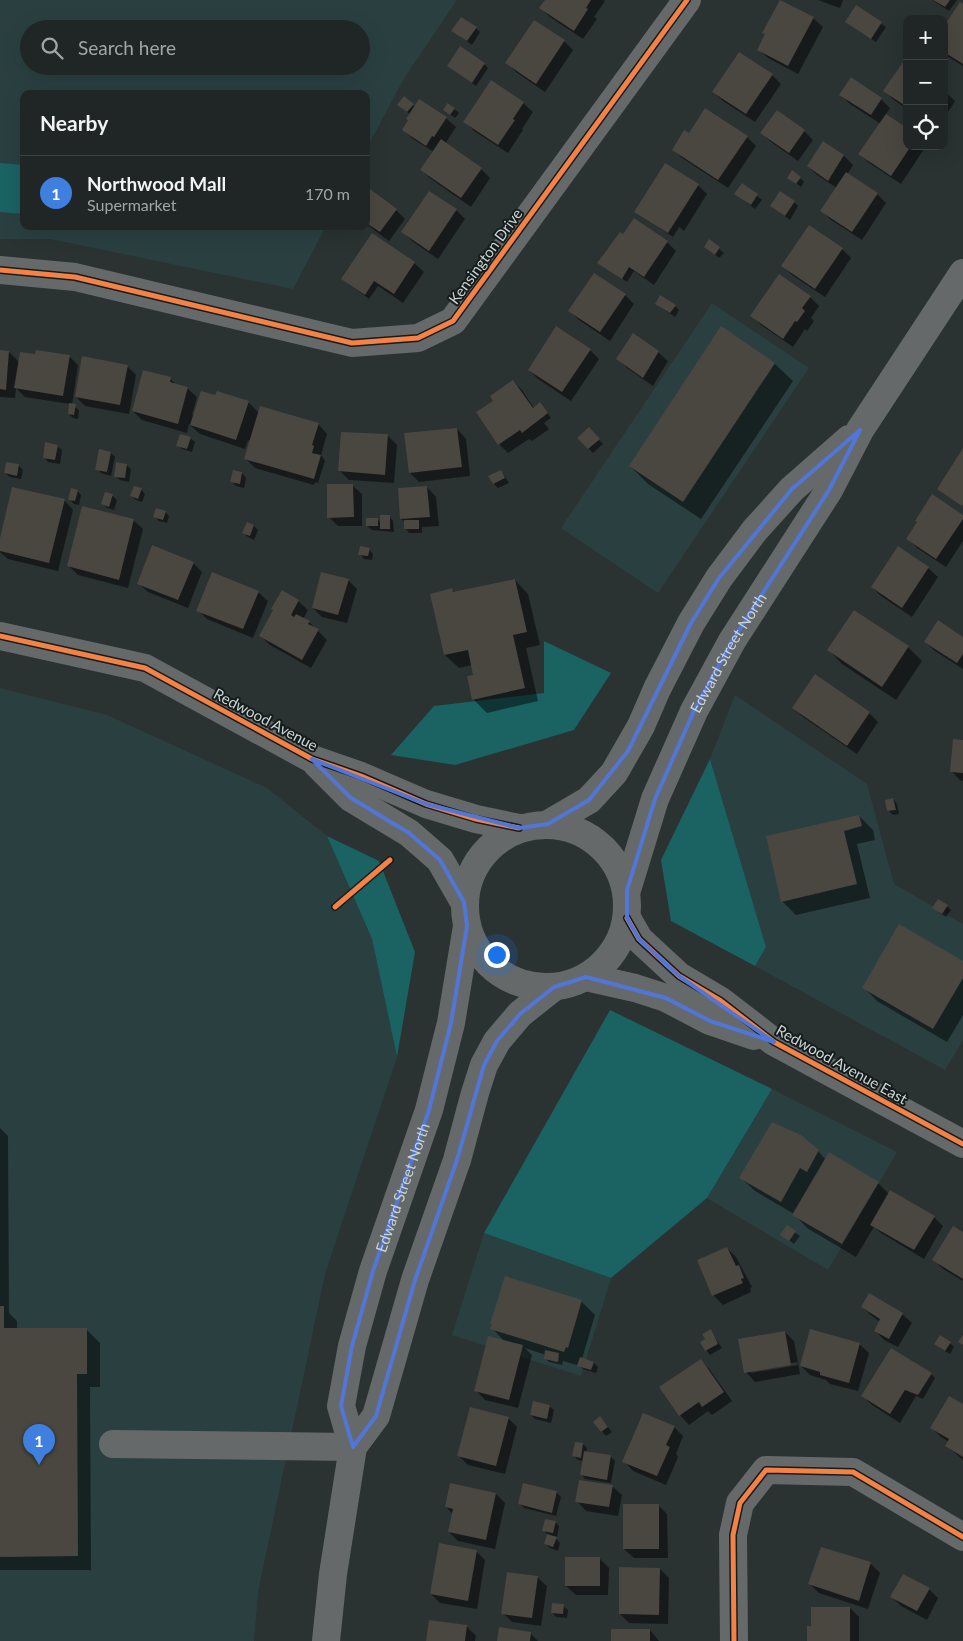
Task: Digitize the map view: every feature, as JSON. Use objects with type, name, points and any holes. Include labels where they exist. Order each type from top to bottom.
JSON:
[{"type":"main road","name":"Edward Street North","points":[[627,890],[655,799],[694,711],[732,641],[829,490],[860,430],[963,272]]},
{"type":"main road","name":"Edward Street North","points":[[548,824],[589,800],[614,773],[641,726],[657,689],[691,623],[719,578],[755,530],[792,489],[860,430]]},
{"type":"main road","points":[[548,824],[575,829],[599,843],[617,864],[627,890],[628,918],[620,942],[606,962],[586,977],[570,984],[554,987],[531,986],[509,979],[490,966],[476,947],[465,914],[469,878],[480,857],[498,840],[519,828],[548,824]]},
{"type":"main road","name":"Edward Street North","points":[[326,1641],[333,1574],[353,1447],[341,1406],[352,1346],[373,1271],[429,1110],[451,1023],[465,914]]},
{"type":"main road","name":"Edward Street North","points":[[353,1447],[376,1416],[415,1280],[457,1160],[484,1065],[502,1034],[520,1014],[554,987]]},
{"type":"street","name":"Kensington Drive","points":[[0,270],[75,277],[352,343],[418,338],[453,321],[687,0]]},
{"type":"street","name":"Redwood Avenue","points":[[0,636],[145,668],[312,760],[361,776],[426,804],[476,819],[519,828]]},
{"type":"street","name":"Redwood Avenue","points":[[312,760],[351,798],[409,833],[440,860],[465,914]]},
{"type":"street","name":"Redwood Avenue East","points":[[628,918],[639,939],[680,976],[721,1001],[774,1042],[963,1144]]},
{"type":"street","name":"Redwood Avenue East","points":[[586,977],[635,988],[666,998],[710,1021],[774,1042]]},
{"type":"street","points":[[113,1444],[353,1447]]},
{"type":"street","points":[[734,1641],[733,1534],[740,1503],[766,1470],[853,1472],[963,1537]]},
{"type":"highlighted area","points":[[860,430],[829,490],[732,641],[694,711],[655,799],[627,890],[627,918],[639,939],[679,976],[774,1042],[710,1021],[666,998],[586,977],[554,987],[520,1014],[497,1041],[484,1065],[457,1160],[415,1280],[376,1416],[353,1447],[341,1406],[352,1346],[373,1271],[429,1110],[451,1023],[467,926],[464,902],[440,860],[409,833],[351,798],[312,759],[426,804],[519,828],[548,824],[589,800],[628,751],[691,623],[719,578],[792,489]]},
{"type":"shaded area","points":[[0,0],[457,0],[403,80],[370,142],[370,90],[20,90],[20,230],[324,230],[293,289],[50,239],[0,239]]},
{"type":"shaded area","points":[[0,163],[20,165],[20,214],[0,212]]},
{"type":"shaded area","points":[[712,303],[809,368],[658,593],[561,528]]},
{"type":"shaded area","points":[[544,641],[611,673],[574,730],[455,765],[391,755],[434,706],[544,693]]},
{"type":"shaded area","points":[[0,688],[107,715],[267,788],[327,836],[372,939],[397,1057],[325,1274],[258,1592],[254,1641],[0,1641]]},
{"type":"shaded area","points":[[735,695],[867,784],[894,884],[963,924],[963,1040],[945,1070],[755,966],[766,947],[710,759]]},
{"type":"shaded area","points":[[710,759],[766,947],[755,966],[671,921],[661,860]]},
{"type":"shaded area","points":[[327,836],[379,861],[415,952],[397,1057],[372,939]]},
{"type":"shaded area","points":[[610,1010],[772,1089],[707,1198],[611,1278],[484,1233]]},
{"type":"shaded area","points":[[772,1089],[897,1152],[828,1270],[707,1198]]},
{"type":"shaded area","points":[[484,1233],[611,1278],[581,1376],[452,1335]]},
{"type":"building","points":[[545,0],[591,0],[586,8],[588,9],[574,31],[539,8]]},
{"type":"building","points":[[780,0],[814,17],[788,66],[757,50],[765,34],[762,33]]},
{"type":"building","points":[[933,0],[950,0],[945,7]]},
{"type":"building","points":[[960,2],[963,4],[963,64],[948,55],[948,20]]},
{"type":"building","points":[[856,5],[882,22],[871,39],[845,22]]},
{"type":"building","points":[[461,17],[477,27],[467,41],[451,31]]},
{"type":"building","points":[[534,20],[565,40],[536,84],[505,63]]},
{"type":"building","points":[[460,46],[485,63],[472,83],[447,66]]},
{"type":"building","points":[[739,52],[773,74],[746,114],[712,92]]},
{"type":"building","points":[[903,62],[903,104],[883,91]]},
{"type":"building","points":[[851,77],[882,98],[871,115],[839,95]]},
{"type":"building","points":[[491,80],[524,102],[513,119],[515,120],[498,145],[463,122]]},
{"type":"building","points":[[404,96],[414,104],[407,112],[397,105]]},
{"type":"building","points":[[419,99],[447,117],[426,146],[402,130],[408,120],[406,119]]},
{"type":"building","points":[[447,103],[455,108],[450,115],[443,110]]},
{"type":"building","points":[[705,108],[748,136],[718,180],[672,150],[684,130],[689,133]]},
{"type":"building","points":[[777,110],[805,130],[789,153],[760,133]]},
{"type":"building","points":[[886,114],[903,125],[903,150],[908,150],[891,176],[858,154]]},
{"type":"building","points":[[441,139],[482,168],[461,198],[420,170]]},
{"type":"building","points":[[823,141],[844,155],[828,181],[807,166]]},
{"type":"building","points":[[665,163],[699,184],[668,233],[634,212]]},
{"type":"building","points":[[792,170],[801,177],[796,184],[787,178]]},
{"type":"building","points":[[846,172],[878,193],[852,232],[820,211]]},
{"type":"building","points":[[742,183],[758,194],[751,205],[734,194]]},
{"type":"building","points":[[370,189],[397,209],[380,232],[370,226]]},
{"type":"building","points":[[429,191],[457,209],[429,251],[401,232]]},
{"type":"building","points":[[780,191],[795,201],[785,216],[770,206]]},
{"type":"building","points":[[634,218],[668,241],[644,277],[629,267],[622,279],[597,263],[620,232],[623,234]]},
{"type":"building","points":[[809,225],[843,248],[815,289],[781,266]]},
{"type":"building","points":[[372,233],[415,262],[394,294],[374,281],[365,295],[341,279]]},
{"type":"building","points":[[709,239],[720,247],[715,255],[704,247]]},
{"type":"building","points":[[594,273],[626,294],[600,332],[568,311]]},
{"type":"building","points":[[779,274],[811,296],[802,308],[805,311],[797,322],[795,321],[783,339],[750,316]]},
{"type":"building","points":[[660,295],[676,305],[670,313],[655,304]]},
{"type":"building","points":[[556,326],[591,349],[562,392],[528,370]]},
{"type":"building","points":[[721,326],[775,363],[683,502],[629,466]]},
{"type":"building","points":[[633,333],[659,351],[643,378],[616,359]]},
{"type":"building","points":[[0,350],[9,351],[6,390],[0,389]]},
{"type":"building","points":[[36,350],[70,355],[63,396],[14,388],[20,352],[35,354]]},
{"type":"building","points":[[82,356],[128,365],[120,405],[75,397]]},
{"type":"building","points":[[143,370],[171,377],[170,382],[188,387],[178,424],[132,411]]},
{"type":"building","points":[[513,380],[533,408],[540,402],[548,413],[522,433],[520,430],[498,445],[476,412],[493,401],[490,396]]},
{"type":"building","points":[[201,391],[215,395],[217,391],[249,401],[236,440],[190,425]]},
{"type":"building","points":[[69,403],[76,404],[74,415],[68,414]]},
{"type":"building","points":[[260,406],[319,423],[312,445],[314,446],[312,453],[321,455],[314,479],[244,459]]},
{"type":"building","points":[[589,427],[600,439],[588,449],[577,438]]},
{"type":"building","points":[[457,428],[462,467],[409,473],[404,433]]},
{"type":"building","points":[[341,432],[388,434],[385,475],[338,471]]},
{"type":"building","points":[[180,434],[191,437],[187,449],[176,446]]},
{"type":"building","points":[[45,442],[58,445],[55,460],[43,458]]},
{"type":"building","points":[[963,448],[963,504],[962,506],[937,489]]},
{"type":"building","points":[[99,449],[111,452],[107,472],[95,470]]},
{"type":"building","points":[[6,462],[19,464],[17,476],[4,473]]},
{"type":"building","points":[[116,462],[127,464],[125,478],[114,477]]},
{"type":"building","points":[[233,470],[242,472],[240,484],[230,482]]},
{"type":"building","points":[[501,470],[505,478],[493,484],[488,476]]},
{"type":"building","points":[[327,484],[353,484],[354,517],[327,518]]},
{"type":"building","points":[[134,486],[142,488],[138,499],[130,496]]},
{"type":"building","points":[[427,486],[430,517],[400,519],[398,488]]},
{"type":"building","points":[[12,487],[65,499],[49,563],[0,551],[0,538]]},
{"type":"building","points":[[71,488],[78,490],[75,501],[68,500]]},
{"type":"building","points":[[105,492],[113,494],[109,507],[101,504]]},
{"type":"building","points":[[932,494],[963,515],[963,519],[936,559],[906,539]]},
{"type":"building","points":[[82,506],[134,519],[119,580],[67,566]]},
{"type":"building","points":[[156,508],[166,511],[163,520],[153,517]]},
{"type":"building","points":[[380,515],[390,515],[390,529],[380,529]]},
{"type":"building","points":[[366,518],[378,518],[378,526],[366,526]]},
{"type":"building","points":[[404,520],[419,520],[419,529],[404,529]]},
{"type":"building","points":[[247,522],[254,525],[250,536],[242,533]]},
{"type":"building","points":[[152,545],[194,562],[178,600],[137,584]]},
{"type":"building","points":[[360,546],[370,548],[368,556],[358,555]]},
{"type":"building","points":[[898,546],[929,567],[902,608],[871,587]]},
{"type":"building","points":[[212,572],[259,591],[243,629],[196,611]]},
{"type":"building","points":[[321,572],[349,579],[338,615],[312,608]]},
{"type":"building","points":[[515,579],[527,632],[513,635],[525,688],[472,700],[467,676],[473,675],[468,650],[444,655],[430,594],[452,588],[453,592]]},
{"type":"building","points":[[282,590],[299,600],[291,615],[294,617],[296,614],[310,621],[308,624],[319,629],[302,660],[259,636]]},
{"type":"building","points":[[854,610],[909,646],[882,687],[827,650]]},
{"type":"building","points":[[938,620],[963,637],[963,654],[957,663],[924,642]]},
{"type":"building","points":[[815,674],[870,712],[847,746],[792,708]]},
{"type":"building","points":[[953,739],[963,740],[963,773],[950,772]]},
{"type":"building","points":[[893,798],[896,810],[887,811],[885,800]]},
{"type":"building","points":[[859,815],[862,826],[844,831],[857,884],[781,902],[766,836]]},
{"type":"building","points":[[938,899],[948,905],[942,914],[932,908]]},
{"type":"building","points":[[899,924],[963,961],[963,978],[933,1029],[862,988]]},
{"type":"building","points":[[772,1122],[801,1135],[819,1150],[807,1172],[800,1168],[781,1202],[739,1178]]},
{"type":"building","points":[[829,1152],[879,1182],[842,1244],[792,1215]]},
{"type":"building","points":[[890,1190],[935,1216],[914,1250],[870,1225]]},
{"type":"building","points":[[787,1225],[796,1231],[789,1241],[780,1235]]},
{"type":"building","points":[[953,1226],[963,1232],[963,1279],[932,1260]]},
{"type":"building","points":[[727,1247],[736,1266],[739,1265],[744,1278],[741,1279],[743,1283],[712,1296],[697,1260]]},
{"type":"building","points":[[505,1276],[582,1300],[568,1348],[566,1347],[564,1352],[490,1329]]},
{"type":"building","points":[[869,1293],[903,1313],[889,1339],[874,1331],[880,1319],[861,1307]]},
{"type":"building","points":[[0,1306],[4,1306],[4,1328],[87,1328],[87,1374],[77,1374],[78,1556],[0,1557]]},
{"type":"building","points":[[711,1329],[718,1344],[705,1351],[700,1342],[705,1339],[702,1334]]},
{"type":"building","points":[[810,1329],[860,1343],[849,1383],[820,1375],[820,1372],[800,1366]]},
{"type":"building","points":[[785,1331],[791,1365],[744,1373],[738,1339]]},
{"type":"building","points":[[940,1335],[951,1342],[945,1351],[934,1344]]},
{"type":"building","points":[[963,1335],[963,1345],[958,1342]]},
{"type":"building","points":[[488,1336],[523,1345],[509,1400],[474,1391]]},
{"type":"building","points":[[891,1348],[932,1373],[918,1395],[905,1390],[890,1414],[861,1396]]},
{"type":"building","points":[[545,1350],[559,1353],[558,1362],[544,1359]]},
{"type":"building","points":[[580,1357],[594,1362],[591,1370],[577,1366]]},
{"type":"building","points":[[701,1359],[724,1392],[702,1407],[699,1402],[679,1416],[659,1387]]},
{"type":"building","points":[[949,1396],[963,1404],[963,1457],[945,1446],[949,1439],[930,1428]]},
{"type":"building","points":[[533,1401],[550,1405],[547,1419],[530,1415]]},
{"type":"building","points":[[470,1407],[509,1417],[496,1466],[457,1456]]},
{"type":"building","points":[[643,1413],[675,1426],[666,1445],[670,1447],[657,1476],[622,1462]]},
{"type":"building","points":[[600,1416],[608,1427],[601,1432],[593,1422]]},
{"type":"building","points":[[575,1442],[583,1443],[581,1458],[572,1456]]},
{"type":"building","points":[[584,1451],[611,1455],[607,1480],[580,1475]]},
{"type":"building","points":[[579,1480],[613,1485],[609,1507],[575,1502]]},
{"type":"building","points":[[450,1483],[496,1493],[486,1540],[448,1532],[453,1509],[445,1507]]},
{"type":"building","points":[[523,1483],[557,1491],[552,1513],[518,1504]]},
{"type":"building","points":[[623,1504],[659,1504],[659,1549],[623,1549]]},
{"type":"building","points":[[545,1519],[556,1521],[553,1533],[542,1531]]},
{"type":"building","points":[[547,1534],[557,1537],[553,1547],[544,1544]]},
{"type":"building","points":[[439,1543],[477,1550],[468,1601],[430,1594]]},
{"type":"building","points":[[821,1547],[871,1562],[859,1601],[808,1584]]},
{"type":"building","points":[[565,1557],[600,1557],[600,1586],[565,1586]]},
{"type":"building","points":[[619,1567],[660,1568],[659,1615],[619,1614]]},
{"type":"building","points":[[507,1572],[538,1576],[532,1618],[501,1614]]},
{"type":"building","points":[[903,1574],[930,1588],[917,1611],[890,1597]]},
{"type":"building","points":[[552,1603],[564,1604],[563,1614],[551,1613]]},
{"type":"building","points":[[811,1607],[850,1607],[850,1641],[807,1641],[807,1626],[811,1626]]},
{"type":"building","points":[[429,1620],[467,1625],[465,1641],[426,1641]]},
{"type":"building","points":[[499,1627],[531,1632],[530,1641],[497,1641]]},
{"type":"building","points":[[611,1629],[650,1629],[650,1641],[611,1641]]},
{"type":"cycle path","points":[[0,270],[75,277],[352,343],[418,338],[453,321],[687,0]]},
{"type":"cycle path","points":[[0,636],[145,668],[312,759],[361,776],[426,804],[476,819],[519,828]]},
{"type":"cycle path","points":[[335,907],[390,860]]},
{"type":"cycle path","points":[[627,918],[639,939],[679,976],[721,1001],[774,1042],[963,1144]]},
{"type":"cycle path","points":[[734,1641],[733,1535],[740,1503],[766,1470],[853,1472],[963,1537]]},
{"type":"place","name":"Northwood Mall","points":[[39,1465]]}]
